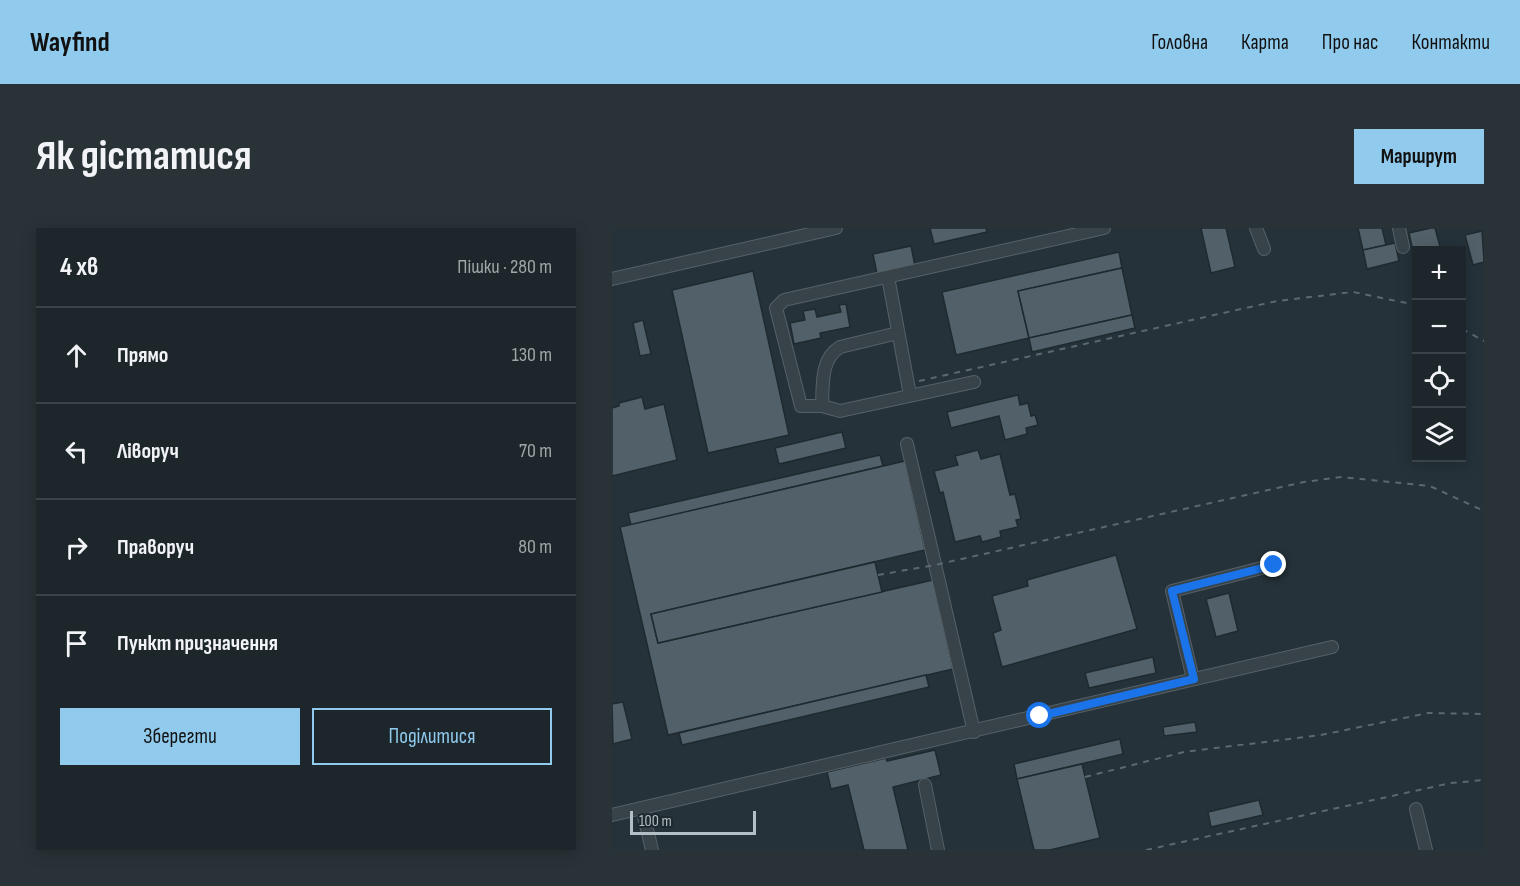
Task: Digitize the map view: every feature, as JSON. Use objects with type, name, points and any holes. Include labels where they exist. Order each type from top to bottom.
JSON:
[{"type":"lane","points":[[612,279],[836,228]]},
{"type":"lane","points":[[974,382],[840,411],[822,406],[801,406],[776,308],[778,303],[784,300],[1104,228]]},
{"type":"lane","points":[[1256,228],[1264,249]]},
{"type":"lane","points":[[1399,228],[1403,247]]},
{"type":"lane","points":[[888,276],[910,395]]},
{"type":"lane","points":[[822,406],[823,373],[834,351],[840,347],[898,333]]},
{"type":"lane","points":[[907,444],[974,732]]},
{"type":"lane","points":[[1194,679],[1172,591],[1274,565]]},
{"type":"lane","points":[[612,815],[1332,647]]},
{"type":"lane","points":[[926,785],[938,850]]},
{"type":"lane","points":[[642,808],[652,850]]},
{"type":"lane","points":[[1416,809],[1426,850]]},
{"type":"building","points":[[930,228],[986,228],[987,232],[934,244]]},
{"type":"building","points":[[1201,228],[1226,228],[1235,267],[1211,273]]},
{"type":"building","points":[[1358,228],[1382,228],[1386,245],[1363,250]]},
{"type":"building","points":[[1435,228],[1440,246],[1412,247],[1409,233]]},
{"type":"building","points":[[1482,231],[1484,262],[1473,265],[1465,235]]},
{"type":"building","points":[[1395,243],[1399,261],[1367,269],[1363,250]]},
{"type":"building","points":[[911,246],[915,266],[877,274],[873,254]]},
{"type":"building","points":[[1119,252],[1122,268],[1018,291],[1029,338],[956,355],[942,292]]},
{"type":"building","points":[[1122,268],[1132,315],[1029,338],[1018,291]]},
{"type":"building","points":[[753,271],[789,435],[708,453],[672,290]]},
{"type":"building","points":[[846,304],[850,327],[820,333],[821,338],[794,344],[790,323],[805,320],[803,311],[815,309],[817,317],[841,312],[839,305]]},
{"type":"building","points":[[1132,315],[1135,328],[1032,352],[1029,338]]},
{"type":"building","points":[[643,320],[651,354],[640,356],[633,323]]},
{"type":"building","points":[[1018,395],[1020,405],[1028,403],[1031,416],[1035,415],[1038,425],[1026,428],[1027,434],[1005,440],[999,416],[951,428],[947,412]]},
{"type":"building","points":[[642,397],[645,409],[664,404],[677,460],[612,476],[612,408],[619,406],[619,403]]},
{"type":"building","points":[[842,432],[846,448],[779,464],[775,448]]},
{"type":"building","points":[[978,450],[981,459],[1000,454],[1010,495],[1015,494],[1021,519],[1016,520],[1018,527],[1000,531],[1001,537],[982,542],[980,536],[955,542],[943,492],[940,493],[934,471],[958,465],[955,456]]},
{"type":"building","points":[[880,455],[883,466],[631,525],[628,513]]},
{"type":"building","points":[[905,461],[925,550],[651,614],[658,643],[933,580],[953,669],[668,735],[620,527]]},
{"type":"building","points":[[1116,555],[1137,629],[1002,667],[993,633],[1001,630],[992,596],[1028,586],[1027,580]]},
{"type":"building","points":[[875,562],[882,592],[658,643],[651,614]]},
{"type":"building","points":[[1229,593],[1238,631],[1216,637],[1206,599]]},
{"type":"building","points":[[1153,657],[1156,673],[1089,688],[1085,673]]},
{"type":"building","points":[[926,675],[929,687],[682,745],[679,733]]},
{"type":"building","points":[[623,702],[632,739],[613,744],[612,704]]},
{"type":"building","points":[[1195,722],[1197,732],[1164,736],[1163,727]]},
{"type":"building","points":[[1120,739],[1123,754],[1017,779],[1014,764]]},
{"type":"building","points":[[935,750],[941,775],[893,787],[908,850],[864,850],[848,785],[831,789],[827,772],[886,758],[887,761]]},
{"type":"building","points":[[1082,764],[1100,838],[1050,850],[1034,850],[1017,779]]},
{"type":"building","points":[[1259,800],[1263,815],[1211,827],[1208,812]]},
{"type":"railway","points":[[919,381],[1277,301],[1353,292],[1412,304]]},
{"type":"railway","points":[[1466,331],[1484,341]]},
{"type":"railway","points":[[878,575],[935,565],[1304,482],[1341,477],[1430,486],[1484,511]]},
{"type":"railway","points":[[1085,777],[1184,752],[1321,735],[1428,713],[1484,714]]},
{"type":"railway","points":[[1146,850],[1451,783],[1484,780]]},
{"type":"route","points":[[1040,716],[1194,679],[1172,591],[1274,565]]}]
